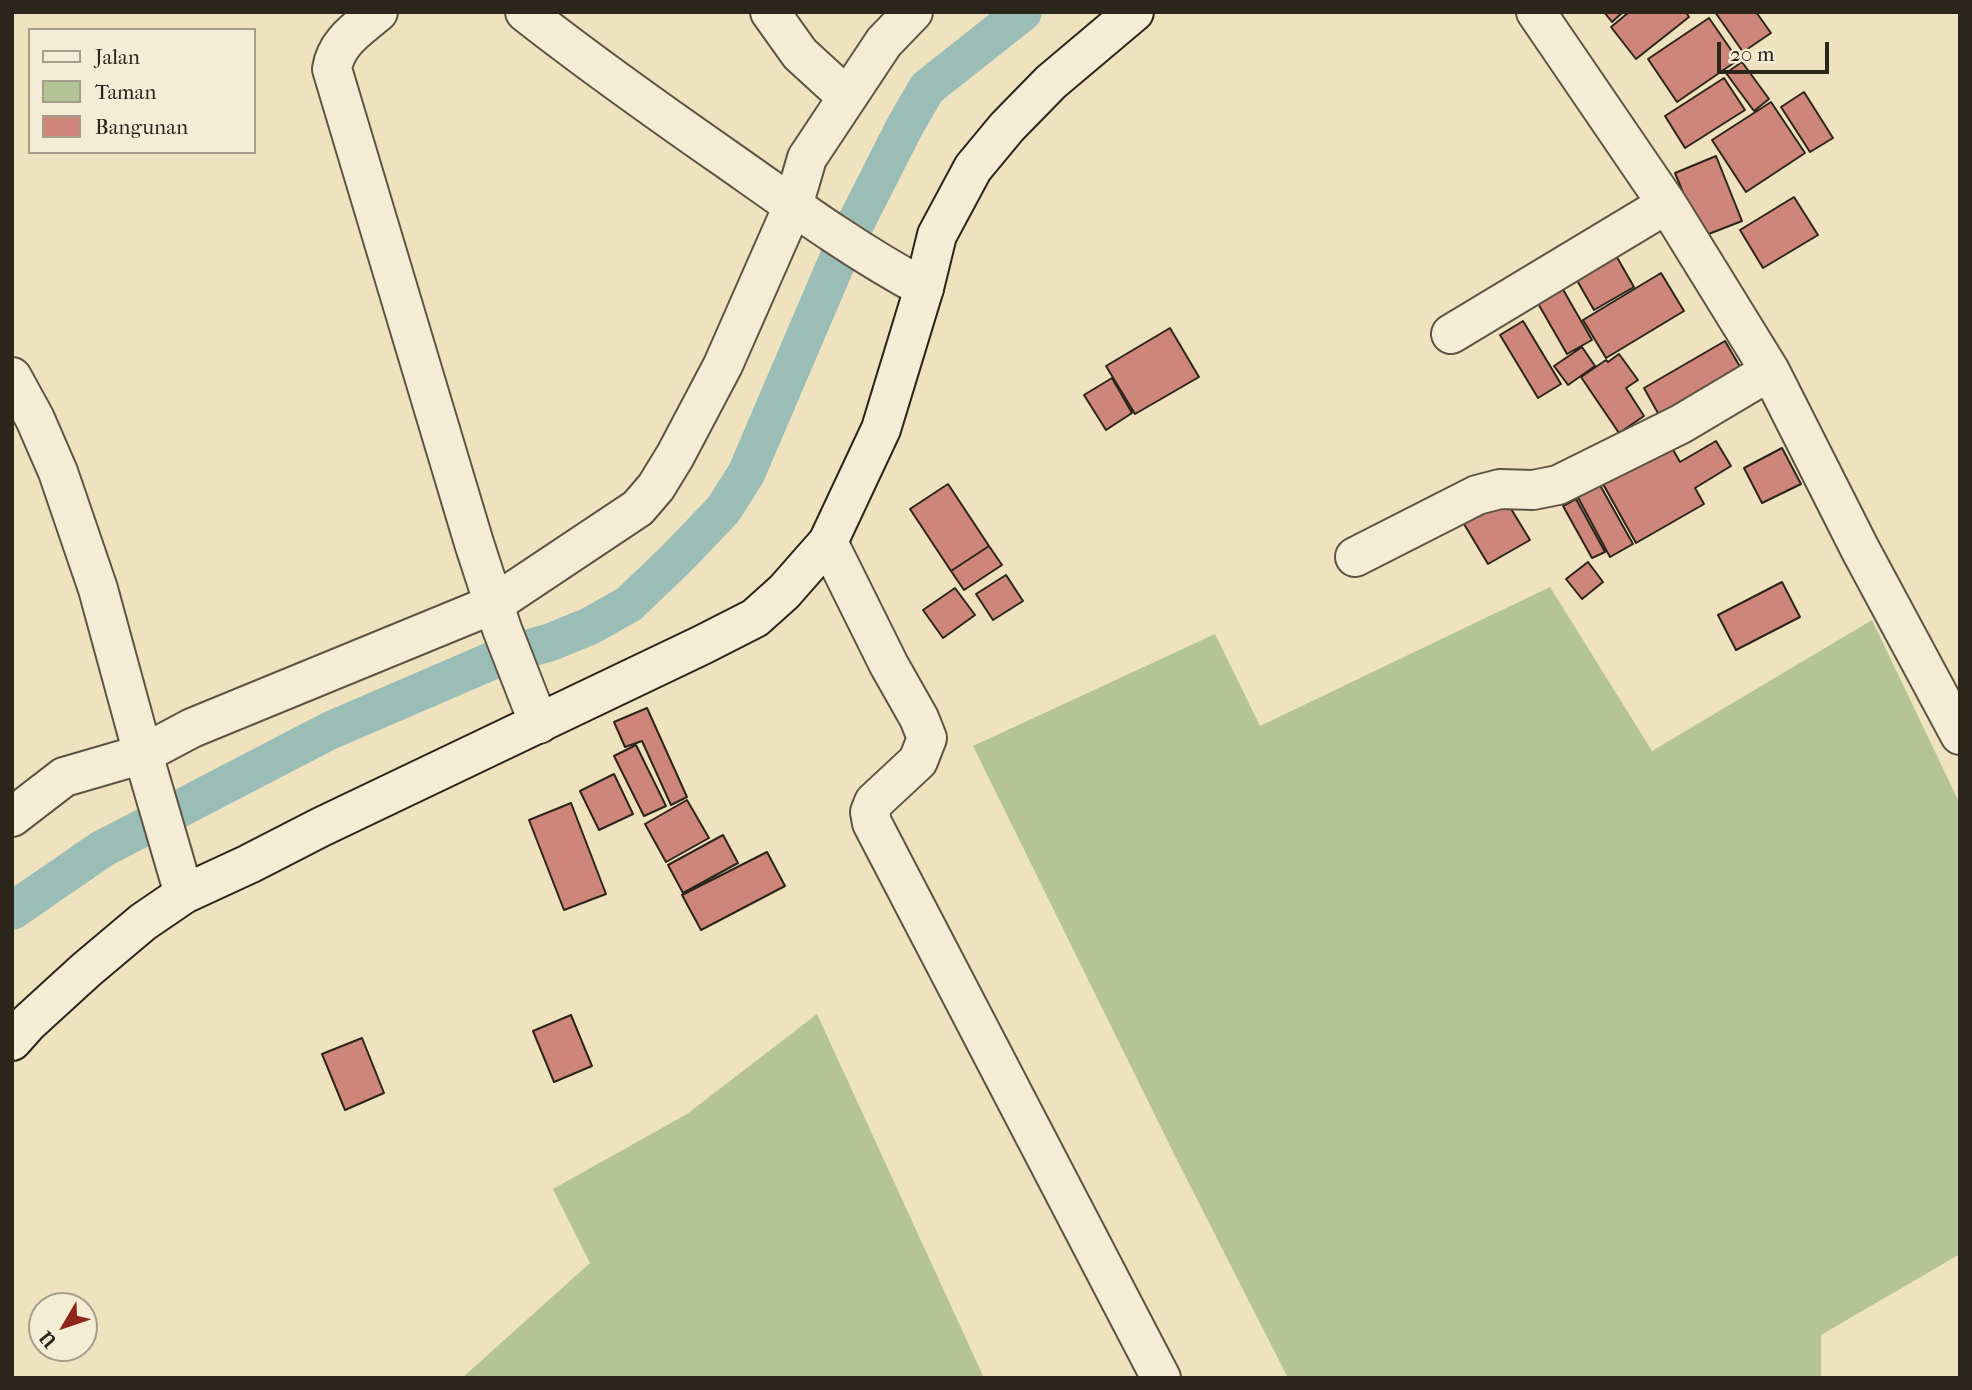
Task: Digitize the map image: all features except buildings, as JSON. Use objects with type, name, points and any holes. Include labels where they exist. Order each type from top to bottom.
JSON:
[{"type":"street","points":[[378,12],[341,44],[332,69],[470,530],[498,617],[533,709]]},
{"type":"street","points":[[525,12],[592,65],[793,206],[883,266],[924,288]]},
{"type":"street","points":[[770,12],[800,54],[847,97]]},
{"type":"street","points":[[12,817],[64,777],[147,768],[192,728],[498,617],[638,508],[656,487],[723,365],[793,206],[807,158],[884,42],[913,12]]},
{"type":"street","points":[[1536,12],[1667,204],[1770,371],[1860,550],[1960,735]]},
{"type":"street","points":[[12,1041],[86,970],[143,922],[184,894],[321,827],[533,709],[755,618],[784,592],[828,542],[881,429],[924,288],[937,235],[973,168],[1007,127],[1051,82],[1127,14]]},
{"type":"street","points":[[1451,334],[1667,204]]},
{"type":"street","points":[[1355,557],[1477,495],[1500,489],[1533,490],[1558,485],[1681,424],[1770,371]]},
{"type":"street","points":[[12,377],[35,419],[58,472],[98,589],[184,894]]},
{"type":"street","points":[[828,542],[927,738],[918,761],[874,802],[870,812],[872,823],[1161,1378]]},
{"type":"green space","points":[[1550,587],[1652,751],[1872,620],[1960,804],[1960,1254],[1821,1335],[1821,1378],[1288,1378],[1175,1156],[973,746],[1215,634],[1260,726]]},
{"type":"green space","points":[[817,1014],[984,1378],[462,1378],[590,1263],[553,1189],[687,1114]]},
{"type":"waterway","points":[[12,911],[102,849],[329,731],[503,656],[551,642],[590,626],[629,604],[723,510],[746,474],[841,252],[927,88],[1023,12]]}]
